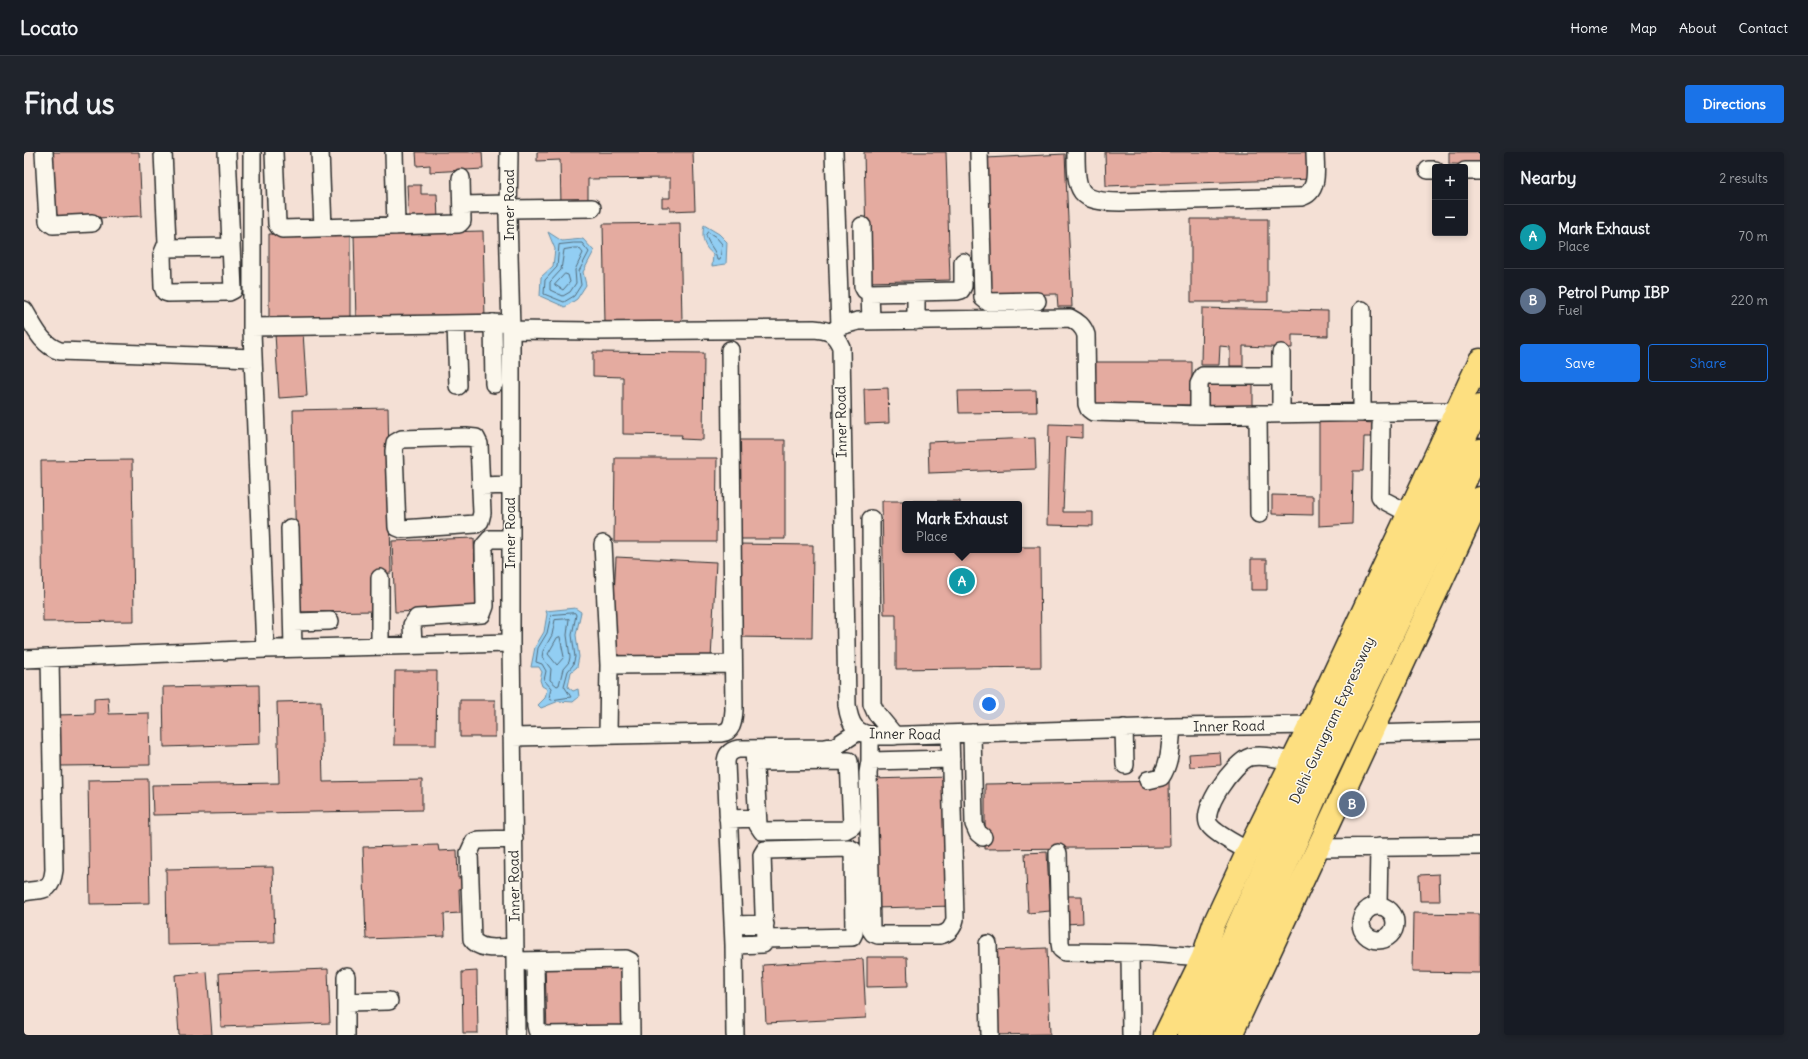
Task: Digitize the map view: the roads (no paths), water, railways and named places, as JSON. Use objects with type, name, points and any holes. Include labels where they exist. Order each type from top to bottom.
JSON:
[{"type":"main road","points":[[1164,1035],[1203,957],[1214,924],[1310,725],[1480,360]]},
{"type":"main road","name":"Delhi-Gurugram Expressway","points":[[1189,1035],[1309,767],[1480,406]]},
{"type":"main road","name":"Delhi-Gurugram Expressway","points":[[1212,1035],[1323,780],[1480,450]]},
{"type":"main road","points":[[1231,1035],[1480,498]]},
{"type":"street","points":[[44,152],[48,221],[53,224],[92,223]]},
{"type":"street","points":[[163,152],[165,248],[162,255],[163,287],[165,292],[168,293],[231,291],[233,287],[228,152]]},
{"type":"street","points":[[252,152],[252,327],[265,649]]},
{"type":"street","points":[[274,152],[279,227],[282,229],[461,224],[461,178]]},
{"type":"street","points":[[320,152],[323,228]]},
{"type":"street","points":[[394,152],[396,226]]},
{"type":"street","name":"Inner Road","points":[[509,152],[508,207],[511,326],[511,643],[516,1035]]},
{"type":"street","name":"Inner Road","points":[[834,152],[836,336],[841,347],[847,706],[850,722],[865,733],[895,736],[1124,728],[1310,725]]},
{"type":"street","points":[[979,152],[983,298],[985,301]]},
{"type":"street","points":[[1076,152],[1076,176],[1081,190],[1088,198],[1095,201],[1120,202],[1302,197],[1309,193],[1314,184],[1316,177],[1315,152]]},
{"type":"street","points":[[1468,171],[1480,171]]},
{"type":"street","points":[[462,206],[592,208]]},
{"type":"street","points":[[862,226],[863,286],[865,290],[870,293],[952,292],[961,290],[963,286],[963,262]]},
{"type":"street","points":[[165,248],[231,247]]},
{"type":"street","points":[[916,292],[916,321]]},
{"type":"street","points":[[870,293],[871,321]]},
{"type":"street","points":[[968,320],[985,301],[1037,301]]},
{"type":"street","points":[[24,310],[43,341],[53,349],[60,351],[253,358]]},
{"type":"street","points":[[1362,310],[1362,413]]},
{"type":"street","points":[[252,327],[493,323],[511,326],[592,331],[836,329],[858,321],[1070,318],[1076,320],[1084,328],[1086,335],[1087,404],[1089,409],[1093,412],[1199,415],[1455,411]]},
{"type":"street","points":[[493,323],[494,384]]},
{"type":"street","points":[[456,324],[458,386]]},
{"type":"street","points":[[512,736],[721,733],[726,732],[730,728],[734,710],[732,664],[730,350]]},
{"type":"street","points":[[1266,489],[1268,414],[1281,376],[1281,353]]},
{"type":"street","points":[[1199,415],[1199,384],[1203,376],[1281,376]]},
{"type":"street","points":[[1259,514],[1251,434],[1268,414]]},
{"type":"street","points":[[1381,425],[1380,496],[1382,500],[1408,514]]},
{"type":"street","points":[[466,436],[476,438],[479,444],[481,486],[482,514],[479,523],[400,529],[396,524],[395,443],[402,439],[466,436]]},
{"type":"street","points":[[481,486],[510,485]]},
{"type":"street","points":[[871,519],[872,704],[876,713],[895,736]]},
{"type":"street","points":[[290,528],[294,648]]},
{"type":"street","points":[[413,645],[412,625],[417,618],[482,614],[485,606],[484,546],[490,539],[511,539]]},
{"type":"street","points":[[603,544],[609,665],[608,735]]},
{"type":"street","points":[[380,578],[380,646]]},
{"type":"street","points":[[293,622],[330,621]]},
{"type":"street","points":[[24,658],[294,648],[511,643]]},
{"type":"street","points":[[24,892],[45,890],[51,884],[54,870],[50,658]]},
{"type":"street","points":[[609,665],[732,664]]},
{"type":"street","points":[[1148,780],[1161,777],[1166,769],[1169,760],[1172,727]]},
{"type":"street","points":[[1124,728],[1125,765]]},
{"type":"street","points":[[1370,734],[1480,731]]},
{"type":"street","points":[[823,754],[836,746],[865,733],[870,761],[868,789],[871,930],[878,936],[940,935],[945,934],[952,929],[955,919],[950,734]]},
{"type":"street","points":[[972,733],[974,824],[978,833],[983,837]]},
{"type":"street","points":[[735,1035],[734,945],[728,819],[727,756],[733,750],[755,756],[823,754],[846,760],[850,763],[852,821],[850,828],[762,831],[758,825],[757,818],[755,756]]},
{"type":"street","points":[[1248,851],[1210,827],[1207,818],[1208,811],[1222,784],[1233,768],[1242,761],[1257,756],[1292,761]]},
{"type":"street","points":[[870,761],[951,759]]},
{"type":"street","points":[[728,819],[757,818]]},
{"type":"street","points":[[514,839],[479,840],[474,842],[469,853],[472,939],[475,944],[481,947],[535,960],[626,959],[630,961],[631,1034],[544,1035],[537,1030],[535,960]]},
{"type":"street","points":[[1318,848],[1480,846]]},
{"type":"street","points":[[1378,906],[1379,847]]},
{"type":"street","points":[[733,924],[765,932],[852,937],[854,933],[854,850],[849,848],[765,850],[762,855],[765,932],[763,944],[734,945]]},
{"type":"street","points":[[1058,853],[1061,949],[1069,953],[1130,953],[1203,957]]},
{"type":"street","points":[[988,944],[990,1035]]},
{"type":"street","points":[[1130,953],[1131,1035]]},
{"type":"street","points":[[346,976],[346,1035]]},
{"type":"street","points":[[346,1002],[389,1001]]},
{"type":"water","points":[[704,225],[719,234],[727,242],[726,264],[712,266],[713,254],[709,251],[704,241]]},
{"type":"water","points":[[548,232],[562,241],[583,239],[594,251],[583,272],[586,285],[577,299],[565,307],[540,296],[541,277],[553,266],[555,249]]},
{"type":"water","points":[[575,608],[581,612],[576,635],[579,657],[577,667],[571,672],[568,687],[573,691],[578,689],[579,697],[573,702],[559,701],[541,708],[538,705],[545,698],[547,689],[542,686],[540,680],[542,672],[539,667],[531,667],[535,647],[544,632],[547,614],[546,611]]},
{"type":"place","name":"Mark Exhaust","points":[[962,581]]},
{"type":"place","name":"Petrol Pump IBP","points":[[1352,804]]}]
